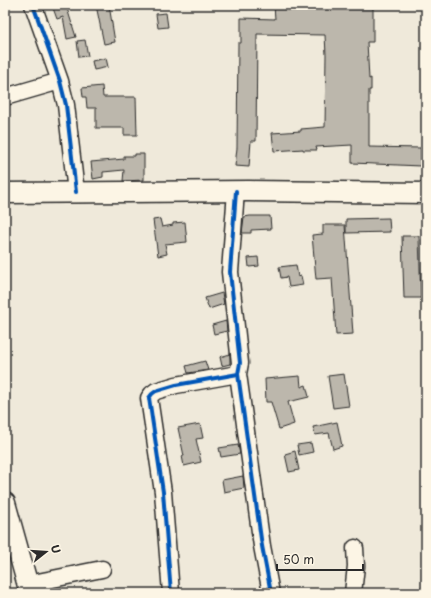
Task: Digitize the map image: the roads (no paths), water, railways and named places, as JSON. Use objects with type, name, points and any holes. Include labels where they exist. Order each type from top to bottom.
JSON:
[{"type":"main road","points":[[5,193],[236,191],[426,193]]},
{"type":"main road","points":[[5,502],[29,589]]},
{"type":"street","points":[[33,5],[60,81],[66,105],[76,192]]},
{"type":"street","points":[[5,97],[60,81]]},
{"type":"street","points":[[236,191],[230,272],[240,363],[238,374],[262,546],[271,593]]},
{"type":"street","points":[[171,593],[163,492],[149,398],[156,391],[176,385],[238,374]]},
{"type":"street","points":[[353,593],[356,566],[355,548]]},
{"type":"street","points":[[29,589],[102,569]]}]
